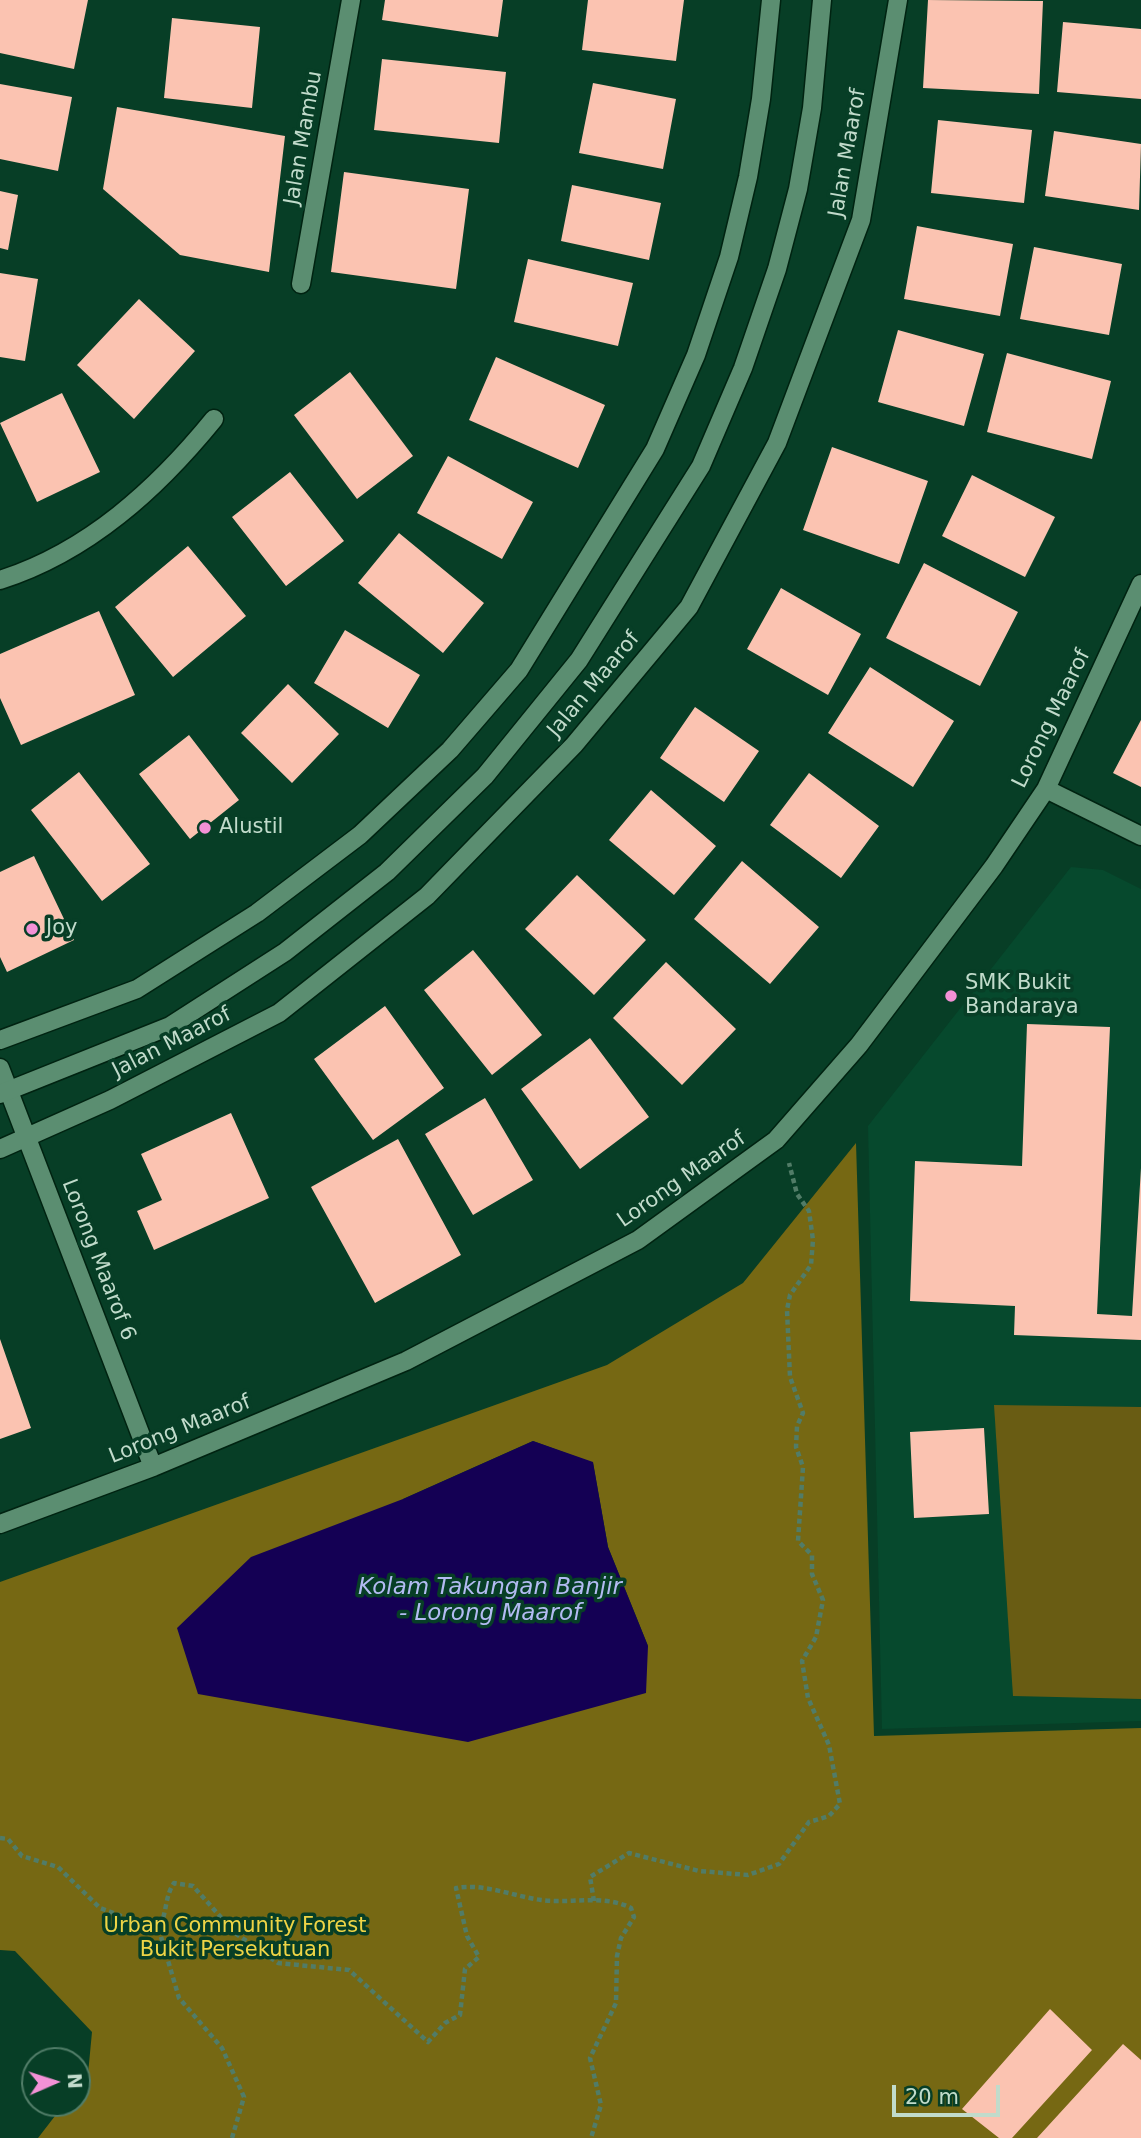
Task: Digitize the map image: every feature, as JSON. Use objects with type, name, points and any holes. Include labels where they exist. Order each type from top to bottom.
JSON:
[{"type":"street","name":"Jalan Mambu","points":[[301,284],[351,0]]},
{"type":"street","points":[[0,1040],[138,989],[257,913],[360,835],[450,750],[519,670],[655,449],[696,355],[729,257],[748,177],[761,99],[771,0]]},
{"type":"street","name":"Jalan Maarof","points":[[4,1093],[170,1026],[285,951],[387,872],[485,776],[579,660],[701,466],[743,369],[777,269],[798,188],[812,108],[822,0]]},
{"type":"street","name":"Jalan Maarof","points":[[0,1149],[27,1139],[279,1013],[427,896],[574,745],[689,607],[777,443],[861,220],[898,0]]},
{"type":"street","points":[[0,580],[57,555],[144,497],[181,460],[214,419]]},
{"type":"street","name":"Lorong Maarof","points":[[0,1524],[153,1467],[406,1361],[638,1240],[776,1140],[859,1045],[994,866],[1046,789],[1141,584]]},
{"type":"street","points":[[1046,789],[1141,836]]},
{"type":"street","name":"Lorong Maarof 6","points":[[0,1068],[4,1093],[27,1139],[153,1467]]},
{"type":"path","points":[[593,1900],[590,1877],[629,1853],[699,1871],[748,1875],[779,1864],[809,1822],[829,1816],[840,1804],[830,1745],[808,1698],[802,1661],[816,1637],[823,1600],[812,1574],[812,1555],[798,1541],[803,1467],[796,1447],[797,1426],[803,1413],[790,1377],[787,1345],[790,1295],[811,1265],[813,1240],[809,1210],[797,1194],[791,1166],[776,1140]]},
{"type":"path","points":[[0,1838],[8,1839],[22,1856],[58,1867],[100,1908],[159,1930]]},
{"type":"path","points":[[232,2138],[244,2097],[222,2048],[179,1998],[159,1930],[168,1910],[167,1893],[174,1883],[193,1886],[235,1933],[278,1963],[349,1970],[428,2042],[445,2023],[460,2015],[466,1969],[479,1957],[467,1936],[456,1888],[472,1885],[542,1900],[615,1899],[631,1908],[634,1917],[621,1938],[617,1955],[616,2003],[590,2058],[601,2105],[591,2138]]},
{"type":"shaded area","points":[[1071,867],[1103,870],[1141,889],[1141,1721],[882,1729],[868,1126]]},
{"type":"shaded area","points":[[994,1405],[1141,1407],[1141,1699],[1013,1696]]},
{"type":"green space","name":"Urban Community Forest Bukit Persekutuan","points":[[856,1143],[874,1736],[1141,1728],[1141,2138],[38,2138],[54,2117],[91,2117],[92,2032],[15,1951],[0,1950],[0,1582],[607,1365],[743,1283]],"holes":[[[533,1441],[593,1463],[608,1547],[648,1646],[403,1499]]]},
{"type":"water","name":"Kolam Takungan Banjir - Lorong Maarof","points":[[533,1441],[593,1462],[608,1547],[648,1646],[646,1693],[468,1742],[198,1694],[177,1628],[251,1557],[403,1499]]},
{"type":"building","points":[[0,0],[88,0],[74,69],[0,53]]},
{"type":"building","points":[[385,0],[503,0],[498,37],[382,20]]},
{"type":"building","points":[[588,0],[684,0],[676,61],[582,50]]},
{"type":"building","points":[[928,0],[1043,1],[1039,94],[923,88]]},
{"type":"building","points":[[172,18],[260,27],[252,108],[164,98]]},
{"type":"building","points":[[1063,22],[1141,29],[1141,99],[1057,92]]},
{"type":"building","points":[[382,59],[506,72],[499,143],[374,130]]},
{"type":"building","points":[[593,83],[676,99],[663,169],[579,153]]},
{"type":"building","points":[[0,84],[72,97],[58,171],[0,159]]},
{"type":"building","points":[[117,107],[285,136],[269,272],[180,255],[103,189]]},
{"type":"building","points":[[938,120],[1032,130],[1024,203],[931,193]]},
{"type":"building","points":[[1054,131],[1141,144],[1139,210],[1045,196]]},
{"type":"building","points":[[344,172],[469,189],[456,289],[331,272]]},
{"type":"building","points":[[572,185],[661,203],[649,260],[561,241]]},
{"type":"building","points":[[0,191],[18,195],[8,250],[0,248]]},
{"type":"building","points":[[917,226],[1013,244],[1000,316],[904,299]]},
{"type":"building","points":[[1034,247],[1122,264],[1109,335],[1020,319]]},
{"type":"building","points":[[528,259],[633,283],[618,346],[514,322]]},
{"type":"building","points":[[0,273],[38,279],[25,361],[0,357]]},
{"type":"building","points":[[139,299],[195,351],[134,419],[77,365]]},
{"type":"building","points":[[898,330],[984,354],[964,426],[878,402]]},
{"type":"building","points":[[1007,353],[1111,381],[1092,459],[987,432]]},
{"type":"building","points":[[496,357],[605,405],[578,468],[469,420]]},
{"type":"building","points":[[350,372],[413,456],[357,499],[294,415]]},
{"type":"building","points":[[62,393],[100,472],[37,502],[0,423]]},
{"type":"building","points":[[832,447],[928,481],[899,564],[803,530]]},
{"type":"building","points":[[448,456],[533,502],[502,559],[417,513]]},
{"type":"building","points":[[290,472],[344,541],[286,586],[232,517]]},
{"type":"building","points":[[972,475],[1055,517],[1025,577],[942,536]]},
{"type":"building","points":[[399,533],[484,603],[443,653],[358,583]]},
{"type":"building","points":[[188,546],[246,616],[173,677],[115,607]]},
{"type":"building","points":[[924,563],[1018,612],[980,686],[886,638]]},
{"type":"building","points":[[781,588],[861,634],[828,695],[747,649]]},
{"type":"building","points":[[99,611],[135,695],[21,745],[0,698],[0,654]]},
{"type":"building","points":[[345,630],[420,675],[388,728],[314,683]]},
{"type":"building","points":[[870,667],[954,721],[913,787],[828,733]]},
{"type":"building","points":[[288,684],[339,734],[292,783],[241,733]]},
{"type":"building","points":[[695,707],[759,751],[724,802],[660,758]]},
{"type":"building","points":[[1141,720],[1141,787],[1113,773]]},
{"type":"building","points":[[189,735],[239,800],[190,839],[139,774]]},
{"type":"building","points":[[79,772],[150,864],[102,901],[31,810]]},
{"type":"building","points":[[809,773],[879,826],[841,878],[770,825]]},
{"type":"building","points":[[651,790],[716,846],[674,895],[609,840]]},
{"type":"building","points":[[34,856],[74,940],[7,972],[0,957],[0,872]]},
{"type":"building","points":[[742,861],[819,927],[770,984],[694,919]]},
{"type":"building","points":[[577,875],[646,940],[594,995],[525,929]]},
{"type":"building","points":[[473,950],[542,1035],[492,1075],[424,990]]},
{"type":"building","points":[[666,962],[736,1029],[682,1085],[613,1018]]},
{"type":"building","points":[[385,1006],[444,1088],[373,1140],[314,1059]]},
{"type":"building","points":[[1027,1024],[1110,1027],[1097,1314],[1132,1316],[1141,1168],[1141,1340],[1014,1335],[1015,1306],[910,1301],[915,1161],[1022,1166]]},
{"type":"building","points":[[590,1038],[649,1117],[580,1169],[521,1089]]},
{"type":"building","points":[[485,1098],[533,1180],[473,1215],[425,1134]]},
{"type":"building","points":[[231,1113],[269,1198],[154,1250],[137,1211],[162,1200],[141,1154]]},
{"type":"building","points":[[398,1139],[461,1255],[375,1303],[311,1187]]},
{"type":"building","points":[[0,1339],[31,1428],[0,1439]]},
{"type":"building","points":[[984,1428],[989,1514],[914,1518],[910,1432]]},
{"type":"building","points":[[1050,2009],[1092,2050],[1012,2138],[999,2138],[962,2109]]},
{"type":"building","points":[[1123,2044],[1141,2060],[1141,2138],[1037,2138]]},
{"type":"place","name":"Alustil","points":[[205,828]]},
{"type":"place","name":"Joy","points":[[32,929]]},
{"type":"place","name":"SMK Bukit Bandaraya","points":[[951,996]]}]
